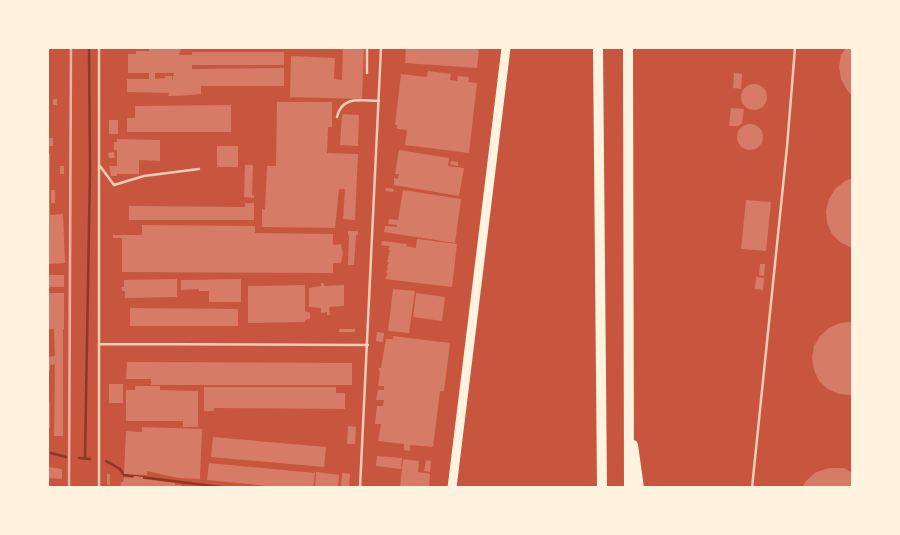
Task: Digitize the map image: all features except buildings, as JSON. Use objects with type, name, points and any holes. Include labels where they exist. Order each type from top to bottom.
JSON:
[{"type":"highway","points":[[598,48],[602,488]]},
{"type":"highway","points":[[628,48],[629,488]]},
{"type":"highway","points":[[628,409],[639,488]]},
{"type":"highway","points":[[598,488],[601,424]]},
{"type":"main road","points":[[452,488],[506,48]]},
{"type":"lane","points":[[99,48],[99,488]]},
{"type":"lane","points":[[367,48],[367,73]]},
{"type":"lane","points":[[360,488],[381,48]]},
{"type":"lane","points":[[752,488],[787,147],[795,48]]},
{"type":"lane","points":[[337,117],[340,108],[345,102],[379,101]]},
{"type":"lane","points":[[99,164],[114,185],[144,176],[199,169]]},
{"type":"lane","points":[[99,344],[368,345]]},
{"type":"waterway","points":[[85,458],[90,169],[89,48]]},
{"type":"waterway","points":[[51,453],[66,457]]},
{"type":"waterway","points":[[79,458],[90,459]]},
{"type":"waterway","points":[[106,461],[120,469],[124,475],[229,488]]},
{"type":"railway","points":[[69,488],[71,48]]}]
